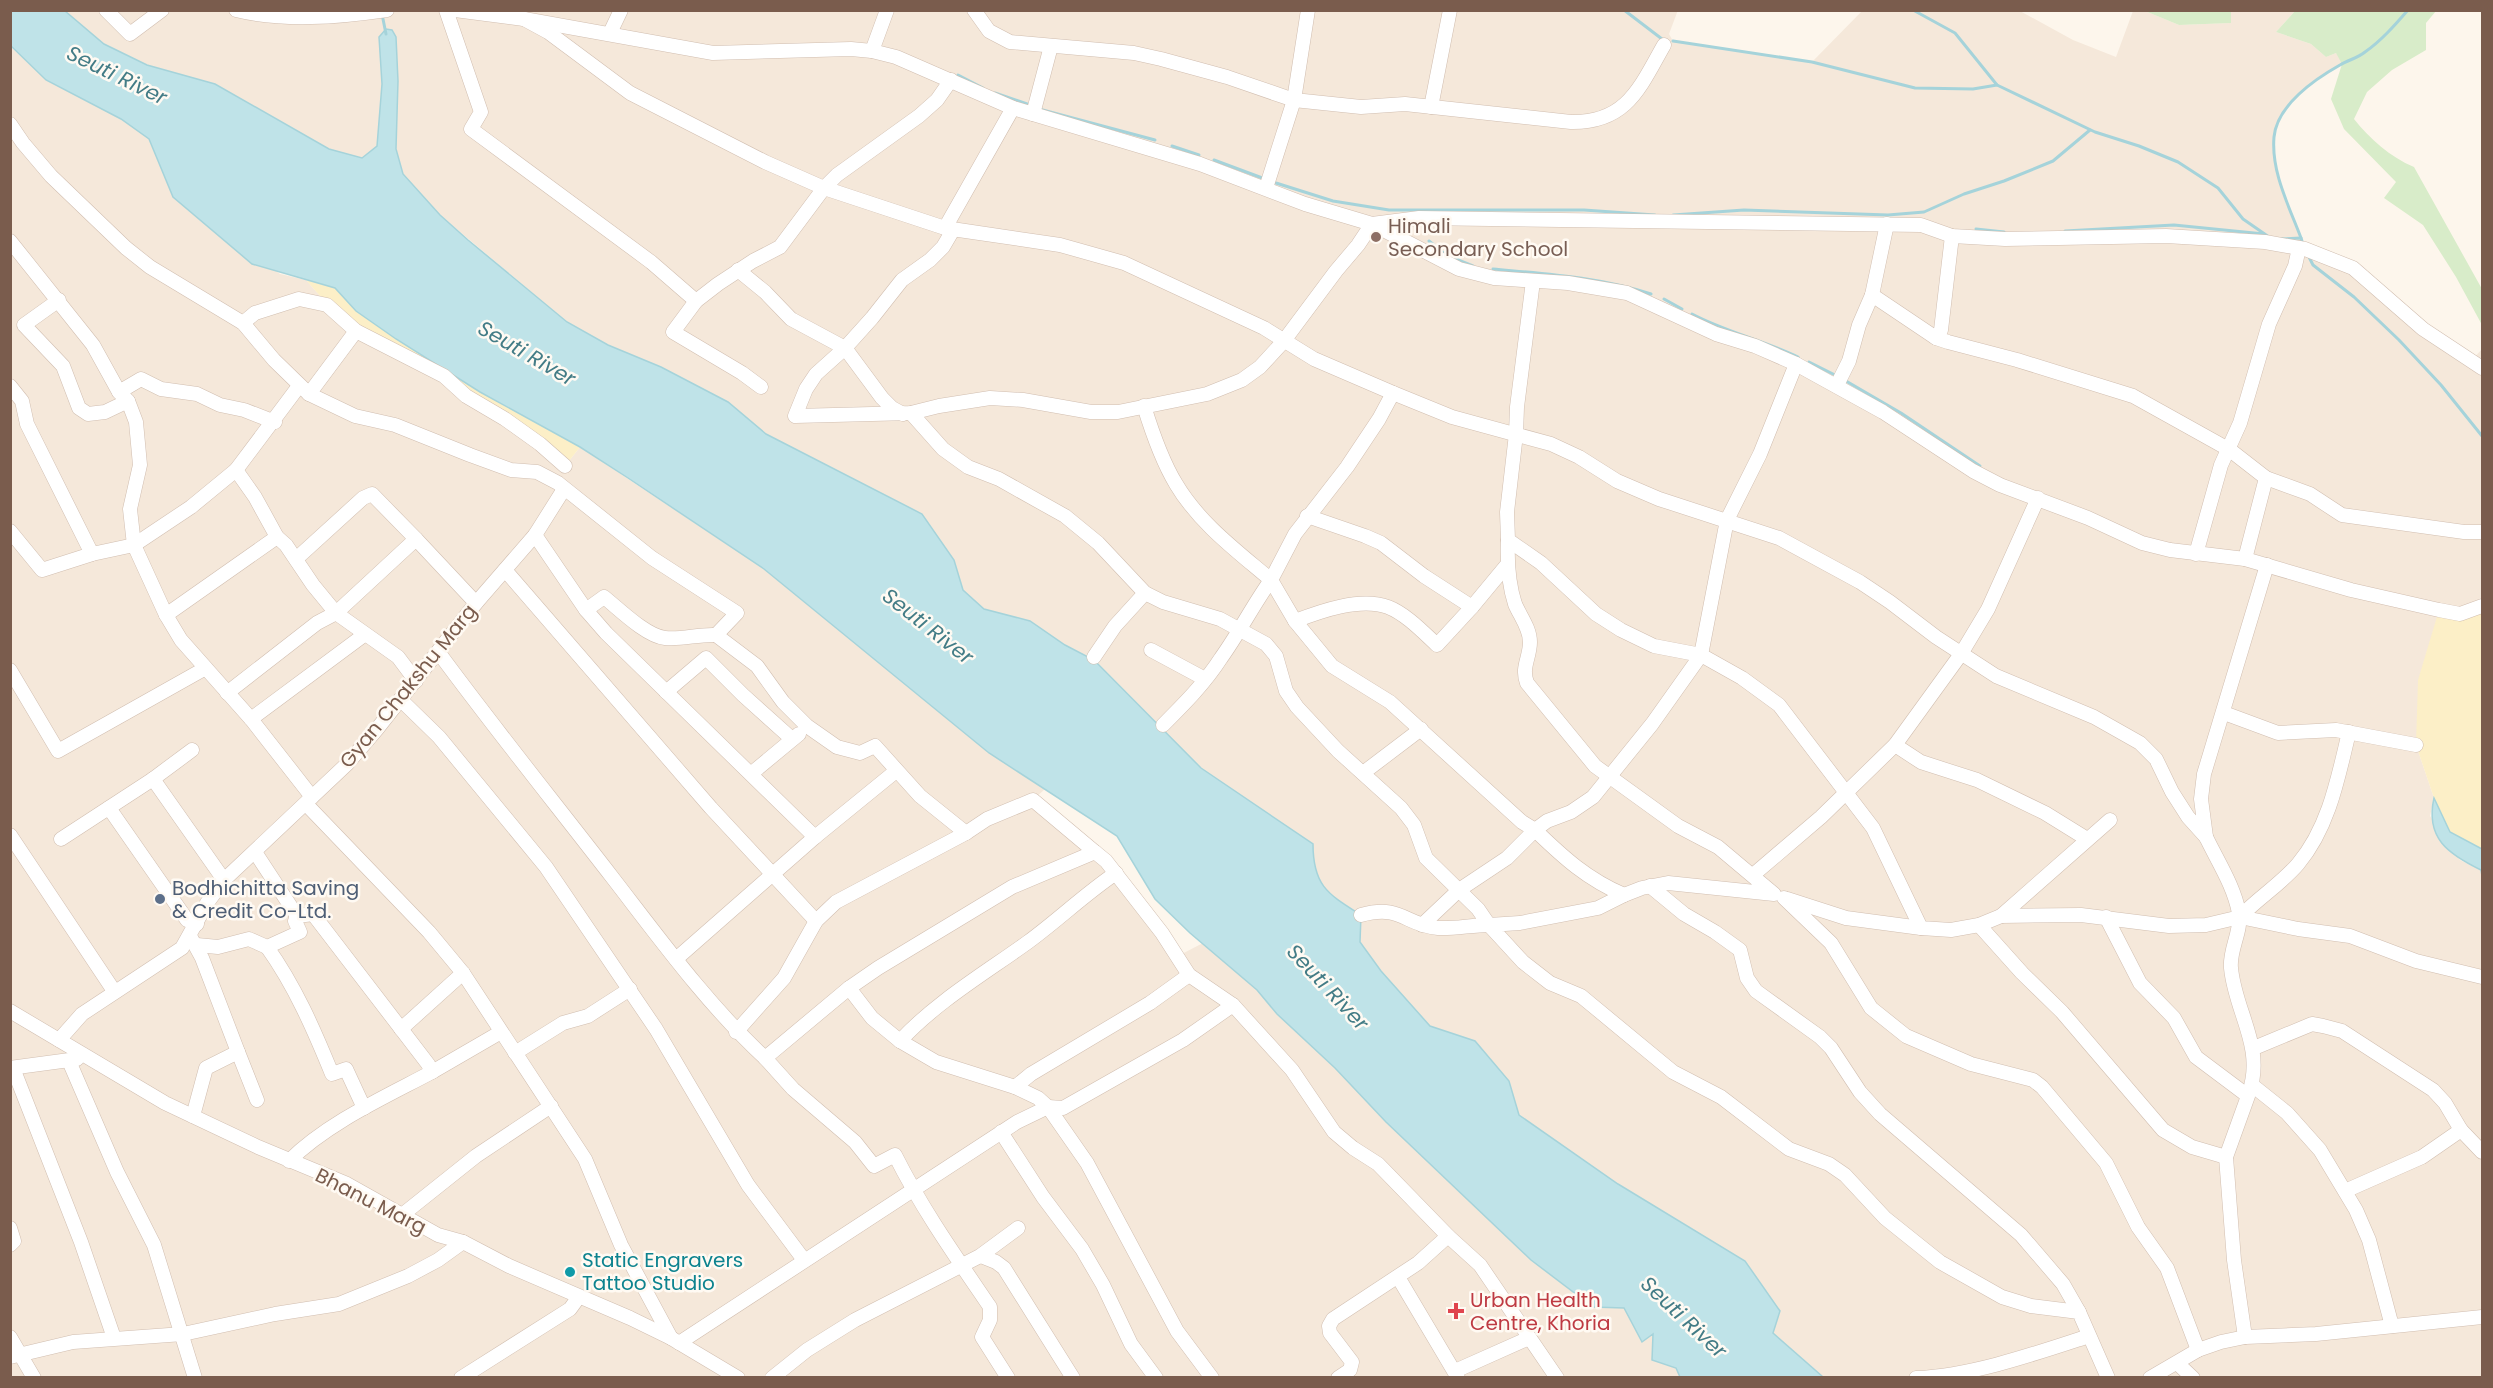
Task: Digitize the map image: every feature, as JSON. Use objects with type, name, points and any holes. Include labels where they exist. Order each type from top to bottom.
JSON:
[{"type":"street","points":[[106,10],[130,34],[162,10]]},
{"type":"street","points":[[236,10],[256,15],[282,16],[371,11]]},
{"type":"street","points":[[446,10],[481,112],[471,129],[651,262],[696,301]]},
{"type":"street","points":[[455,10],[610,33],[713,53],[872,51],[896,57],[1013,108],[1200,164],[1305,204],[1372,224],[1459,269],[1494,278],[1568,283],[1627,293],[1716,334],[1755,346],[1796,364],[1883,412],[1973,471],[2000,485],[2038,498],[2142,543],[2196,554],[2245,559],[2351,590],[2460,614],[2482,606]]},
{"type":"street","points":[[610,33],[621,10]]},
{"type":"street","points":[[872,51],[887,10]]},
{"type":"street","points":[[974,10],[989,31],[1010,42],[1134,53],[1161,58],[1294,100],[1361,107],[1405,105],[1431,107],[1589,123],[1624,107],[1635,95],[1664,45]]},
{"type":"street","points":[[1266,188],[1294,100],[1308,10]]},
{"type":"street","points":[[1431,107],[1450,10]]},
{"type":"street","points":[[524,19],[548,32],[630,93],[755,158],[824,188],[949,229],[1060,245],[1116,261],[1264,328],[1283,342],[1314,359],[1393,393],[1452,417],[1551,444],[1580,458],[1617,481],[1659,499],[1779,538],[1852,577],[1960,654],[1996,676],[2094,717],[2140,743],[2156,759],[2172,792],[2188,817],[2206,837],[2235,897],[2240,917],[2230,961],[2233,985],[2254,1048],[2250,1090],[2226,1157],[2234,1260],[2245,1337]]},
{"type":"street","points":[[1033,114],[1051,46]]},
{"type":"street","points":[[761,387],[742,373],[673,332],[696,301],[738,270],[780,248],[824,188],[837,175],[919,116],[937,100],[951,80]]},
{"type":"street","points":[[1013,108],[949,229],[943,247],[930,260],[902,280],[845,348],[816,374],[806,389],[795,417],[907,414],[990,398],[1023,400],[1091,412],[1118,412],[1207,393],[1242,380],[1260,367],[1283,342],[1372,224],[1419,218],[1921,225],[1952,236],[2005,239],[2166,236],[2265,243],[2299,248],[2354,268],[2423,329],[2482,368]]},
{"type":"street","points":[[10,124],[22,143],[51,176],[126,248],[159,274],[243,323],[304,390],[355,416],[395,425],[480,459],[512,470],[537,472],[558,483],[652,558],[737,613],[716,635]]},
{"type":"street","points":[[1837,385],[1849,361],[1859,325],[1872,295],[1887,224]]},
{"type":"street","points":[[1936,338],[1941,330],[1952,236]]},
{"type":"street","points":[[10,242],[93,345],[136,422],[140,465],[130,509],[134,545],[166,615],[181,640],[251,720],[309,800],[429,932],[463,973],[585,1159],[621,1245],[675,1340],[914,1191],[1001,1132],[1048,1107],[1064,1108],[1097,1090],[1183,1041],[1233,1005]]},
{"type":"street","points":[[2196,554],[2221,465],[2230,450],[2240,423],[2269,324],[2295,266],[2299,248]]},
{"type":"street","points":[[738,270],[765,292],[791,319],[845,348],[882,399],[892,408],[907,414],[943,449],[968,467],[999,479],[1065,516],[1098,543],[1145,592],[1163,602],[1197,611],[1241,628],[1266,644],[1276,657],[1286,691],[1297,707],[1338,751],[1401,808],[1414,825],[1425,858],[1459,890],[1523,962],[1550,983],[1581,996],[1673,1072],[1721,1097],[1789,1149],[1829,1164],[1885,1218],[1940,1262],[2002,1297],[2031,1306],[2079,1312]]},
{"type":"street","points":[[1533,281],[1517,407],[1507,512],[1506,566],[1516,605],[1529,632],[1530,644],[1523,674],[1527,683],[1585,755],[1610,778],[1678,826],[1718,847],[1779,896],[1831,943],[1871,1008],[1906,1036],[1971,1064],[2033,1080],[2042,1087],[2106,1163],[2138,1227],[2167,1268],[2198,1350]]},
{"type":"street","points":[[1872,295],[1936,338],[2133,396],[2230,450],[2266,478],[2310,494],[2342,515],[2464,532],[2482,532]]},
{"type":"street","points":[[243,323],[255,313],[299,299],[327,305],[356,331],[444,376],[465,396],[505,419],[540,444],[565,466]]},
{"type":"street","points":[[24,325],[59,300]]},
{"type":"street","points":[[10,318],[24,325],[63,366],[79,408],[88,414],[105,411],[124,397],[141,379],[161,389],[196,394],[220,405],[244,410],[275,422]]},
{"type":"street","points":[[10,531],[42,570],[92,554],[134,545],[191,507],[236,470],[275,422],[356,331]]},
{"type":"street","points":[[1422,925],[1459,890],[1507,858],[1535,830],[1593,797],[1610,778],[1701,655],[1727,520],[1760,454],[1796,364]]},
{"type":"street","points":[[10,386],[22,401],[27,424],[92,554]]},
{"type":"street","points":[[1163,725],[1205,679],[1241,628],[1249,610],[1271,580],[1307,516],[1347,467],[1379,419],[1393,393]]},
{"type":"street","points":[[1144,406],[1175,483],[1191,506],[1216,533],[1271,580],[1296,621],[1332,666],[1390,702],[1572,865],[1599,884],[1624,895]]},
{"type":"street","points":[[236,470],[255,497],[277,537],[286,545],[336,613],[398,657],[416,681]]},
{"type":"street","points":[[2245,559],[2266,478]]},
{"type":"street","name":"Gyan Chakshu Marg","points":[[59,1040],[82,1014],[182,948],[195,935],[207,903],[224,880],[347,764],[439,653],[476,603],[535,535],[564,489]]},
{"type":"street","points":[[296,559],[363,498],[372,494],[476,603]]},
{"type":"street","points":[[1753,875],[1821,817],[1895,746],[1960,654],[1995,595],[2038,498]]},
{"type":"street","points":[[1307,516],[1381,543],[1424,576],[1472,607]]},
{"type":"street","points":[[535,535],[586,610],[606,633],[815,837]]},
{"type":"street","points":[[166,615],[277,537]]},
{"type":"street","points":[[227,693],[317,623],[336,613],[416,539]]},
{"type":"street","points":[[1508,540],[1541,563],[1596,614],[1621,630],[1654,646],[1701,655],[1742,678],[1779,705],[1874,828],[1921,928]]},
{"type":"street","points":[[2206,837],[2200,799],[2204,774],[2267,565]]},
{"type":"street","points":[[1296,621],[1330,608],[1372,605],[1387,607],[1437,645],[1506,566]]},
{"type":"street","points":[[505,570],[711,808],[816,921]]},
{"type":"street","points":[[1094,657],[1115,627],[1145,592]]},
{"type":"street","points":[[586,610],[604,597],[653,635],[663,638],[700,634],[716,635],[757,666],[783,702],[807,726],[837,747],[860,753],[875,746],[896,771],[944,818],[966,833]]},
{"type":"street","points":[[251,720],[364,635]]},
{"type":"street","points":[[1151,651],[1205,679]]},
{"type":"street","points":[[439,653],[539,787],[736,1032],[765,1058],[793,1089],[855,1142],[874,1166],[896,1155],[914,1191],[990,1307],[990,1320],[982,1337],[1008,1377]]},
{"type":"street","points":[[666,692],[706,658],[743,696],[792,740]]},
{"type":"street","points":[[10,670],[58,751],[204,669]]},
{"type":"street","points":[[401,700],[439,737],[546,867],[630,989],[748,1185],[804,1260]]},
{"type":"street","points":[[2224,713],[2278,733],[2336,730],[2416,745]]},
{"type":"street","points":[[752,773],[807,726]]},
{"type":"street","points":[[1363,773],[1421,729]]},
{"type":"street","points":[[2240,917],[2292,871],[2312,844],[2334,797],[2349,732]]},
{"type":"street","points":[[1895,746],[1921,762],[1977,780],[2045,813],[2087,839]]},
{"type":"street","points":[[61,839],[153,779],[192,750]]},
{"type":"street","points":[[676,960],[815,837],[896,771]]},
{"type":"street","points":[[153,779],[224,880]]},
{"type":"street","points":[[736,1032],[784,978],[816,921],[836,902],[966,833],[987,819],[1034,800],[1106,861],[1162,933],[1189,975],[1233,1005],[1292,1070],[1335,1132],[1353,1148],[1378,1164],[1480,1266],[1557,1377]]},
{"type":"street","points":[[109,808],[195,935],[257,1100]]},
{"type":"street","points":[[1361,915],[1377,911],[1396,912],[1422,925],[1438,928],[1520,923],[1599,908],[1624,895],[1650,886],[1668,883],[1779,896],[1846,918],[1951,930],[1979,925],[2001,916],[2110,820]]},
{"type":"street","points":[[10,836],[114,991]]},
{"type":"street","points":[[255,852],[297,916]]},
{"type":"street","points":[[765,1058],[849,988],[1012,887],[1095,852]]},
{"type":"street","points":[[900,1041],[927,1017],[1116,873]]},
{"type":"street","points":[[1650,886],[1684,914],[1740,950],[1747,978],[1756,991],[1820,1037],[1831,1048],[1860,1092],[1880,1114],[2021,1235],[2062,1284],[2079,1312],[2108,1377]]},
{"type":"street","points":[[297,916],[313,914],[432,1072]]},
{"type":"street","points":[[267,947],[300,932],[295,921],[297,916]]},
{"type":"street","points":[[2001,916],[2106,917],[2169,926],[2206,925],[2240,917],[2298,929],[2350,936],[2416,961],[2482,977]]},
{"type":"street","points":[[2106,917],[2140,983],[2174,1018],[2196,1057],[2287,1113],[2320,1150],[2364,1226],[2392,1326]]},
{"type":"street","points":[[1979,925],[2022,973],[2062,1012],[2163,1130],[2192,1147],[2226,1157]]},
{"type":"street","points":[[195,935],[218,947],[249,939],[267,947],[310,1023],[332,1074],[346,1069],[364,1108]]},
{"type":"street","points":[[401,1029],[463,973]]},
{"type":"street","points":[[1015,1087],[1040,1068],[1150,1003],[1189,975]]},
{"type":"street","points":[[849,988],[872,1018],[900,1041],[936,1062],[1015,1087],[1038,1098],[1048,1107],[1087,1163],[1178,1331],[1212,1377]]},
{"type":"street","points":[[514,1053],[563,1023],[588,1016],[630,989]]},
{"type":"street","name":"Bhanu Marg","points":[[10,1011],[154,1097],[289,1161],[356,1189],[438,1235],[463,1242],[578,1298],[630,1318],[675,1340],[738,1377]]},
{"type":"street","points":[[2254,1048],[2312,1024],[2342,1031],[2433,1090],[2445,1103],[2461,1130],[2482,1152]]},
{"type":"street","points":[[289,1161],[300,1150],[364,1108],[501,1032]]},
{"type":"street","points":[[193,1116],[206,1068],[238,1052]]},
{"type":"street","points":[[88,1056],[69,1061],[12,1068],[81,1242],[114,1338]]},
{"type":"street","points":[[69,1061],[117,1172],[147,1227],[195,1377]]},
{"type":"street","points":[[402,1215],[476,1156],[551,1106]]},
{"type":"street","points":[[2345,1191],[2422,1157],[2461,1130]]},
{"type":"street","points":[[1001,1132],[1043,1197],[1082,1249],[1104,1285],[1131,1344],[1156,1377]]},
{"type":"street","points":[[10,1228],[14,1241],[10,1245]]},
{"type":"street","points":[[772,1377],[807,1350],[855,1320],[981,1256],[1018,1228]]},
{"type":"street","points":[[1338,1377],[1350,1370],[1352,1362],[1330,1333],[1329,1326],[1333,1319],[1418,1263],[1448,1236]]},
{"type":"street","points":[[16,1356],[73,1342],[183,1334],[275,1314],[339,1304],[408,1276],[438,1260],[463,1242]]},
{"type":"street","points":[[981,1256],[1004,1268],[1070,1376]]},
{"type":"street","points":[[1398,1277],[1457,1374],[1529,1338]]},
{"type":"street","points":[[463,1377],[570,1309],[578,1298]]},
{"type":"street","points":[[2150,1377],[2198,1350],[2245,1337],[2316,1334],[2482,1317]]},
{"type":"street","points":[[1916,1377],[1974,1369],[2023,1357],[2090,1336]]},
{"type":"street","points":[[10,1337],[16,1356],[34,1377]]},
{"type":"street","points":[[2178,1363],[2193,1377]]},
{"type":"shaded area","points":[[1678,10],[1669,34],[1673,41],[1812,62],[1862,11],[2020,11],[2073,40],[2116,57],[2133,11],[2145,11],[2179,25],[2230,23],[2231,11],[2295,11],[2276,32],[2311,44],[2326,57],[2336,53],[2340,58],[2342,64],[2322,75],[2289,105],[2279,118],[2274,135],[2274,157],[2281,188],[2305,249],[2325,256],[2471,361],[2482,349],[2482,606],[2416,745],[2434,798],[2430,816],[2460,860],[2481,870],[2482,876],[2482,1377],[1823,1377],[1773,1333],[1705,1238],[1618,1184],[1518,1115],[1509,1081],[1475,1041],[1430,1026],[1381,971],[1360,942],[1361,915],[1327,893],[1318,879],[1313,859],[1313,844],[1201,768],[1094,660],[1065,645],[1030,621],[984,609],[963,590],[954,560],[921,514],[766,434],[728,402],[661,367],[608,345],[567,322],[440,215],[403,174],[396,149],[398,81],[396,37],[379,37],[382,84],[377,146],[362,158],[329,149],[215,84],[147,65],[104,44],[65,11]]},
{"type":"shaded area","points":[[10,46],[46,80],[121,119],[149,139],[174,197],[280,274],[306,280],[328,305],[412,359],[565,466],[580,447],[764,569],[989,753],[1045,789],[1034,799],[1088,845],[1176,957],[1203,943],[1219,956],[1257,990],[1277,1014],[1335,1068],[1386,1122],[1531,1260],[1593,1307],[1624,1308],[1653,1334],[1677,1368],[1680,1377],[11,1377]]},
{"type":"green space","points":[[2145,11],[2231,11],[2231,23],[2179,25]]},
{"type":"green space","points":[[2295,11],[2436,11],[2426,23],[2426,50],[2392,70],[2367,92],[2354,119],[2381,147],[2414,167],[2482,289],[2482,325],[2456,277],[2423,225],[2384,198],[2396,182],[2344,129],[2331,99],[2342,64],[2336,53],[2326,57],[2311,44],[2276,32]]},
{"type":"sand","points":[[306,280],[335,288],[356,311],[480,392],[580,447],[565,466],[412,359],[328,305]]},
{"type":"sand","points":[[2482,606],[2482,849],[2450,832],[2434,798],[2416,745],[2418,680],[2439,610]]},
{"type":"water","name":"Seuti River","points":[[10,11],[65,11],[104,44],[147,65],[215,84],[329,149],[362,158],[377,146],[382,84],[379,37],[386,29],[392,30],[396,37],[398,81],[396,149],[403,174],[440,215],[567,322],[608,345],[661,367],[728,402],[766,434],[922,514],[954,560],[963,590],[984,609],[1030,621],[1065,645],[1094,660],[1201,768],[1313,844],[1319,879],[1331,894],[1361,915],[1360,942],[1381,971],[1430,1026],[1475,1041],[1509,1081],[1519,1115],[1618,1184],[1745,1261],[1780,1311],[1773,1333],[1823,1377],[1680,1377],[1676,1368],[1652,1360],[1653,1334],[1642,1342],[1624,1308],[1593,1307],[1531,1260],[1386,1122],[1335,1068],[1277,1014],[1257,990],[1190,933],[1155,899],[1117,836],[989,753],[764,569],[628,478],[580,447],[480,392],[396,339],[356,311],[335,288],[252,264],[173,197],[149,139],[121,119],[46,80],[11,46]]},
{"type":"water","points":[[2434,798],[2450,832],[2482,849],[2482,876],[2481,870],[2449,851],[2436,834],[2432,812]]},
{"type":"waterway","points":[[1624,10],[1662,39]]},
{"type":"waterway","points":[[1913,10],[1955,33],[1997,85],[2095,132],[2178,162],[2218,188],[2243,219],[2269,237]]},
{"type":"waterway","points":[[2301,238],[2282,189],[2275,163],[2274,137],[2282,114],[2309,85],[2371,48],[2408,10]]},
{"type":"waterway","points":[[382,14],[386,34]]},
{"type":"waterway","points":[[1673,41],[1812,62],[1915,88],[1973,89],[1997,85]]},
{"type":"waterway","points":[[958,75],[983,88]]},
{"type":"waterway","points":[[995,93],[1030,105]]},
{"type":"waterway","points":[[1039,109],[1155,140]]},
{"type":"waterway","points":[[1673,215],[1744,210],[1888,215],[1924,212],[1964,194],[2053,161],[2090,130]]},
{"type":"waterway","points":[[1172,146],[1199,155]]},
{"type":"waterway","points":[[1214,160],[1265,179]]},
{"type":"waterway","points":[[1276,183],[1333,201],[1389,210],[1584,210],[1655,215]]},
{"type":"waterway","points":[[2065,231],[2174,225],[2264,234]]},
{"type":"waterway","points":[[1976,229],[2004,232]]},
{"type":"waterway","points":[[2281,239],[2301,238],[2303,244]]},
{"type":"waterway","points":[[1429,241],[1446,255],[1473,266]]},
{"type":"waterway","points":[[2308,255],[2313,265],[2354,297],[2399,340],[2441,385],[2482,436]]},
{"type":"waterway","points":[[1493,269],[1592,280],[1651,294]]},
{"type":"waterway","points":[[1664,299],[1682,309]]},
{"type":"waterway","points":[[1692,314],[1798,357]]},
{"type":"waterway","points":[[1809,362],[1837,376]]},
{"type":"waterway","points":[[1846,381],[1901,413],[1980,466]]},
{"type":"place","name":"Himali Secondary School","points":[[1376,237]]},
{"type":"place","name":"Bodhichitta Saving & Credit Co-Ltd.","points":[[160,899]]},
{"type":"place","name":"Static Engravers Tattoo Studio","points":[[570,1272]]},
{"type":"place","name":"Urban Health Centre, Khoria","points":[[1456,1311]]}]
